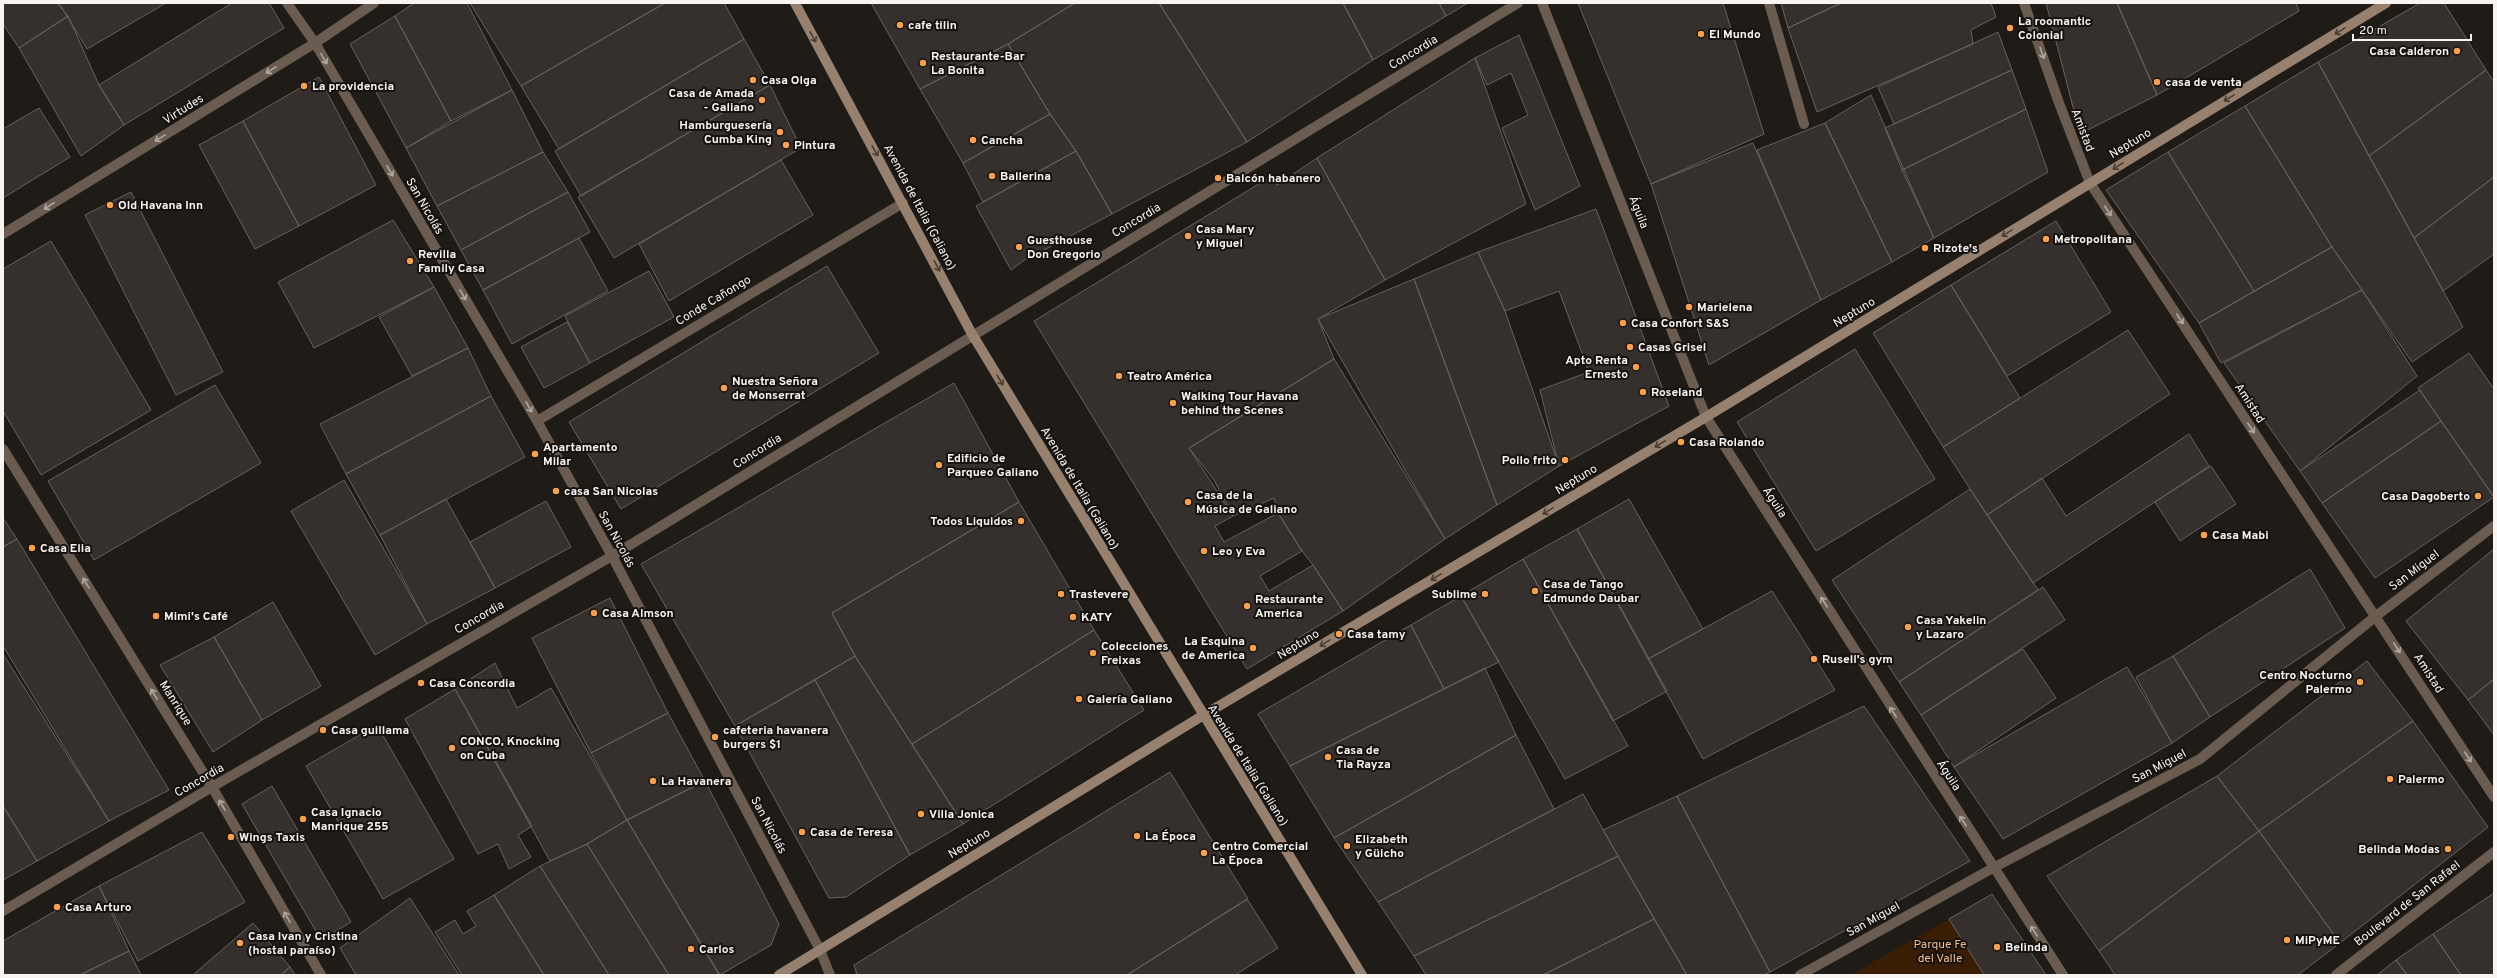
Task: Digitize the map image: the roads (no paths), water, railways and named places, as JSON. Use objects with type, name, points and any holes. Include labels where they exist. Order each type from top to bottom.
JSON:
[{"type":"street","name":"San Nicolás","points":[[287,3],[315,43],[537,421],[612,556],[820,950],[830,975]]},
{"type":"street","name":"Virtudes","points":[[3,234],[315,43],[374,3]]},
{"type":"street","name":"Avenida de Italia (Galiano)","points":[[795,3],[972,334],[1202,716],[1362,975]]},
{"type":"street","name":"Concordia","points":[[3,911],[212,787],[612,556],[972,334],[1518,3]]},
{"type":"street","name":"Águila","points":[[1542,3],[1706,417],[1993,868],[2063,975]]},
{"type":"street","points":[[1770,3],[1804,124]]},
{"type":"street","name":"Amistad","points":[[2024,3],[2059,103],[2090,183],[2494,797]]},
{"type":"street","name":"Neptuno","points":[[779,975],[1202,716],[1706,417],[2386,3]]},
{"type":"street","name":"Conde Cañongo","points":[[537,421],[903,203]]},
{"type":"street","name":"Manrique","points":[[3,449],[212,787],[321,975]]},
{"type":"street","name":"San Miguel","points":[[1800,975],[1993,868],[2200,759],[2376,616],[2494,526]]},
{"type":"street","name":"Boulevard de San Rafael","points":[[2336,975],[2494,852]]},
{"type":"place","name":"cafe tilin","points":[[900,25]]},
{"type":"place","name":"La roomantic Colonial","points":[[2010,28]]},
{"type":"place","name":"El Mundo","points":[[1701,34]]},
{"type":"place","name":"Casa Calderon","points":[[2457,51]]},
{"type":"place","name":"Restaurante-Bar La Bonita","points":[[923,63]]},
{"type":"place","name":"Casa Olga","points":[[753,80]]},
{"type":"place","name":"casa de venta","points":[[2157,82]]},
{"type":"place","name":"La providencia","points":[[304,86]]},
{"type":"place","name":"Casa de Amada - Galiano","points":[[762,100]]},
{"type":"place","name":"Hamburguesería Cumba King","points":[[780,132]]},
{"type":"place","name":"Cancha","points":[[973,140]]},
{"type":"place","name":"Pintura","points":[[786,145]]},
{"type":"place","name":"Ballerina","points":[[992,176]]},
{"type":"place","name":"Balcón habanero","points":[[1218,178]]},
{"type":"place","name":"Old Havana Inn","points":[[110,205]]},
{"type":"place","name":"Casa Mary y Miguel","points":[[1188,236]]},
{"type":"place","name":"Metropolitana","points":[[2046,239]]},
{"type":"place","name":"Guesthouse Don Gregorio","points":[[1019,247]]},
{"type":"place","name":"Rizote's","points":[[1925,248]]},
{"type":"place","name":"Revilla Family Casa","points":[[410,261]]},
{"type":"place","name":"Marielena","points":[[1689,307]]},
{"type":"place","name":"Casa Confort S&S","points":[[1623,323]]},
{"type":"place","name":"Casas Grisel","points":[[1630,347]]},
{"type":"place","name":"Apto Renta Ernesto","points":[[1636,367]]},
{"type":"place","name":"Teatro América","points":[[1119,376]]},
{"type":"place","name":"Nuestra Señora de Monserrat","points":[[724,388]]},
{"type":"place","name":"Roseland","points":[[1643,392]]},
{"type":"place","name":"Walking Tour Havana behind the Scenes","points":[[1173,403]]},
{"type":"place","name":"Casa Rolando","points":[[1681,442]]},
{"type":"place","name":"Apartamento Milar","points":[[535,454]]},
{"type":"place","name":"Pollo frito","points":[[1565,460]]},
{"type":"place","name":"Edificio de Parqueo Galiano","points":[[939,465]]},
{"type":"place","name":"casa San Nicolas","points":[[556,491]]},
{"type":"place","name":"Casa Dagoberto","points":[[2478,496]]},
{"type":"place","name":"Casa de la Música de Galiano","points":[[1188,502]]},
{"type":"place","name":"Todos Liquidos","points":[[1021,521]]},
{"type":"place","name":"Casa Mabi","points":[[2204,535]]},
{"type":"place","name":"Casa Elia","points":[[32,548]]},
{"type":"place","name":"Leo y Eva","points":[[1204,551]]},
{"type":"place","name":"Casa de Tango Edmundo Daubar","points":[[1535,591]]},
{"type":"place","name":"Trastevere","points":[[1061,594]]},
{"type":"place","name":"Sublime","points":[[1485,594]]},
{"type":"place","name":"Restaurante America","points":[[1247,606]]},
{"type":"place","name":"Casa Almson","points":[[594,613]]},
{"type":"place","name":"Mimi's Café","points":[[156,616]]},
{"type":"place","name":"KATY","points":[[1073,617]]},
{"type":"place","name":"Casa Yakelin y Lazaro","points":[[1908,627]]},
{"type":"place","name":"Casa tamy","points":[[1339,634]]},
{"type":"place","name":"La Esquina de America","points":[[1253,648]]},
{"type":"place","name":"Colecciones Freixas","points":[[1093,653]]},
{"type":"place","name":"Rusell's gym","points":[[1814,659]]},
{"type":"place","name":"Centro Nocturno Palermo","points":[[2360,682]]},
{"type":"place","name":"Casa Concordia","points":[[421,683]]},
{"type":"place","name":"Galería Galiano","points":[[1079,699]]},
{"type":"place","name":"Casa guillama","points":[[323,730]]},
{"type":"place","name":"cafeteria havanera burgers $1","points":[[715,737]]},
{"type":"place","name":"CONCO, Knocking on Cuba","points":[[452,748]]},
{"type":"place","name":"Casa de Tia Rayza","points":[[1328,757]]},
{"type":"place","name":"Palermo","points":[[2390,779]]},
{"type":"place","name":"La Havanera","points":[[653,781]]},
{"type":"place","name":"Villa Jonica","points":[[921,814]]},
{"type":"place","name":"Casa Ignacio Manrique 255","points":[[303,819]]},
{"type":"place","name":"Casa de Teresa","points":[[802,832]]},
{"type":"place","name":"La Época","points":[[1137,836]]},
{"type":"place","name":"Wings Taxis","points":[[231,837]]},
{"type":"place","name":"Elizabeth y Güicho","points":[[1347,846]]},
{"type":"place","name":"Belinda Modas","points":[[2448,849]]},
{"type":"place","name":"Centro Comercial La Época","points":[[1204,853]]},
{"type":"place","name":"Casa Arturo","points":[[57,907]]},
{"type":"place","name":"MiPyME","points":[[2287,940]]},
{"type":"place","name":"Casa Ivan y Cristina (hostal paraíso)","points":[[240,943]]},
{"type":"place","name":"Belinda","points":[[1997,947]]},
{"type":"place","name":"Carlos","points":[[691,949]]},
{"type":"park label","name":"Parque Fe del Valle","points":[[1940,951]]}]
